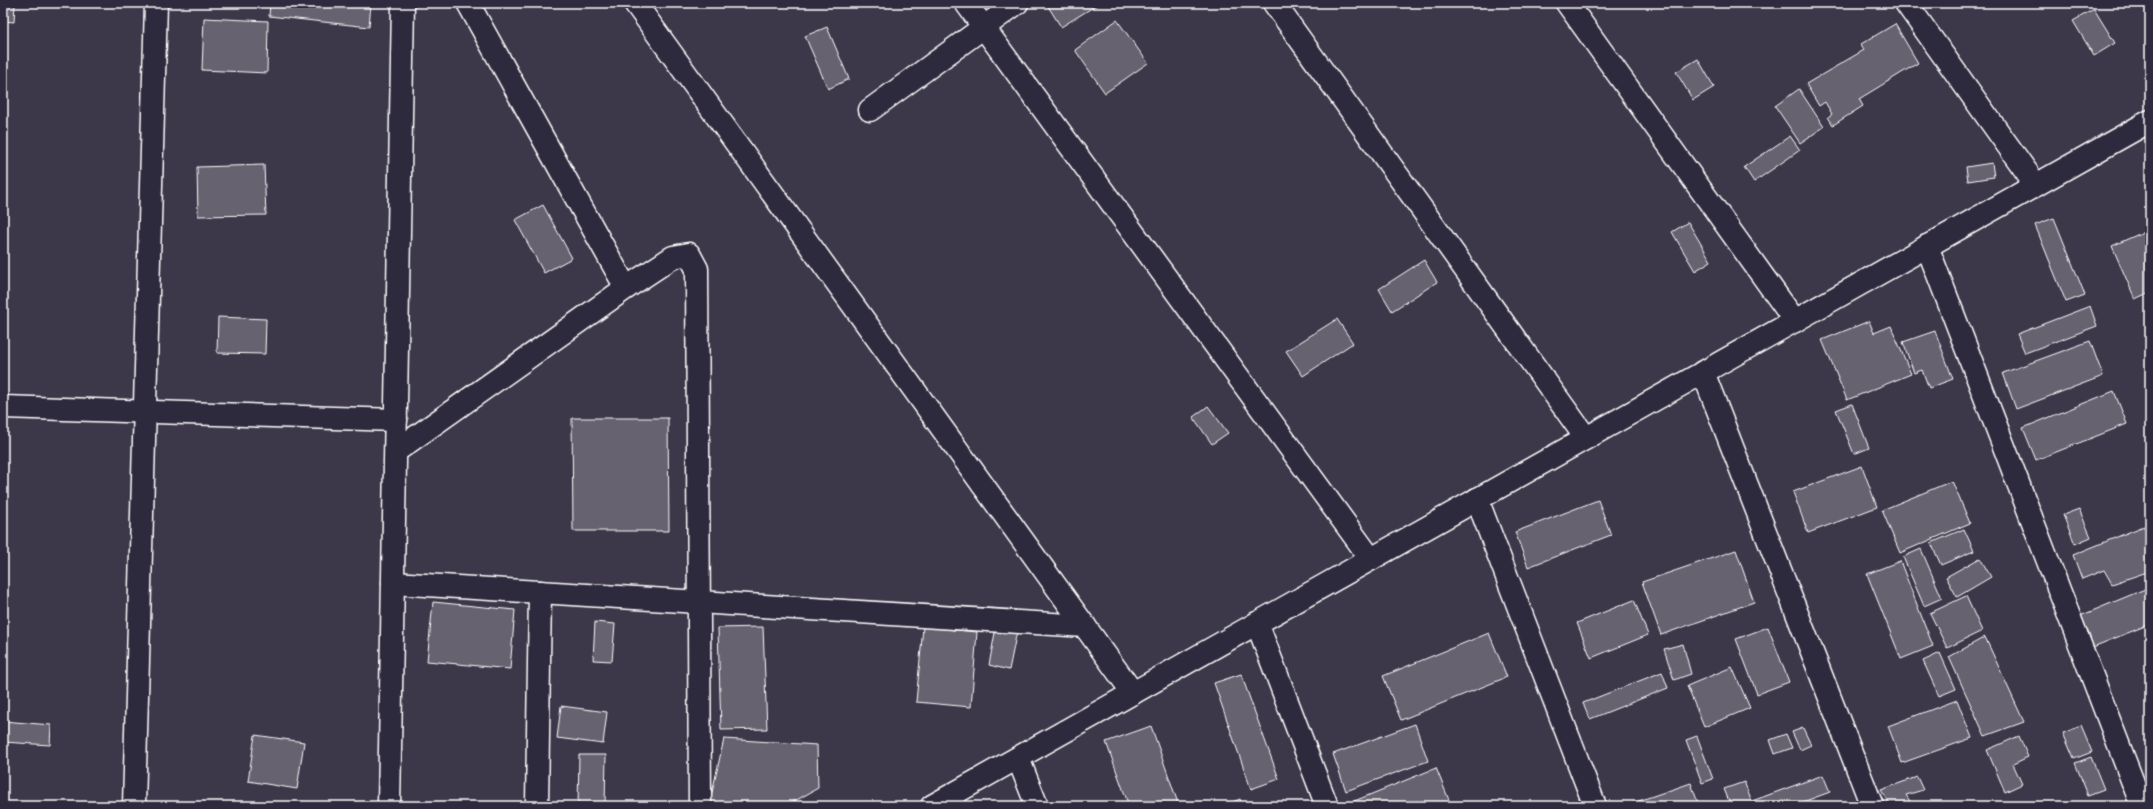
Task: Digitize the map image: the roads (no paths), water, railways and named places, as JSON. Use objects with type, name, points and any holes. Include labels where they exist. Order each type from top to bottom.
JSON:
[{"type":"street","points":[[134,806],[156,3]]},
{"type":"street","points":[[389,806],[403,3]]},
{"type":"street","points":[[468,3],[626,288]]},
{"type":"street","points":[[634,3],[1133,693]]},
{"type":"street","points":[[966,3],[1371,559]]},
{"type":"street","points":[[870,110],[1018,3]]},
{"type":"street","points":[[1274,3],[1586,438]]},
{"type":"street","points":[[1567,3],[1795,321]]},
{"type":"street","points":[[1906,3],[2036,185]]},
{"type":"street","points":[[932,806],[2150,121]]},
{"type":"street","points":[[1927,246],[2142,806]]},
{"type":"street","points":[[396,452],[626,288],[673,257],[689,254],[697,269],[700,806]]},
{"type":"street","points":[[1703,372],[1872,806]]},
{"type":"street","points":[[3,407],[396,420]]},
{"type":"street","points":[[1477,499],[1595,806]]},
{"type":"street","points":[[393,583],[1085,626]]},
{"type":"street","points":[[537,806],[540,592]]},
{"type":"street","points":[[1257,623],[1327,806]]},
{"type":"street","points":[[1018,758],[1037,806]]}]
